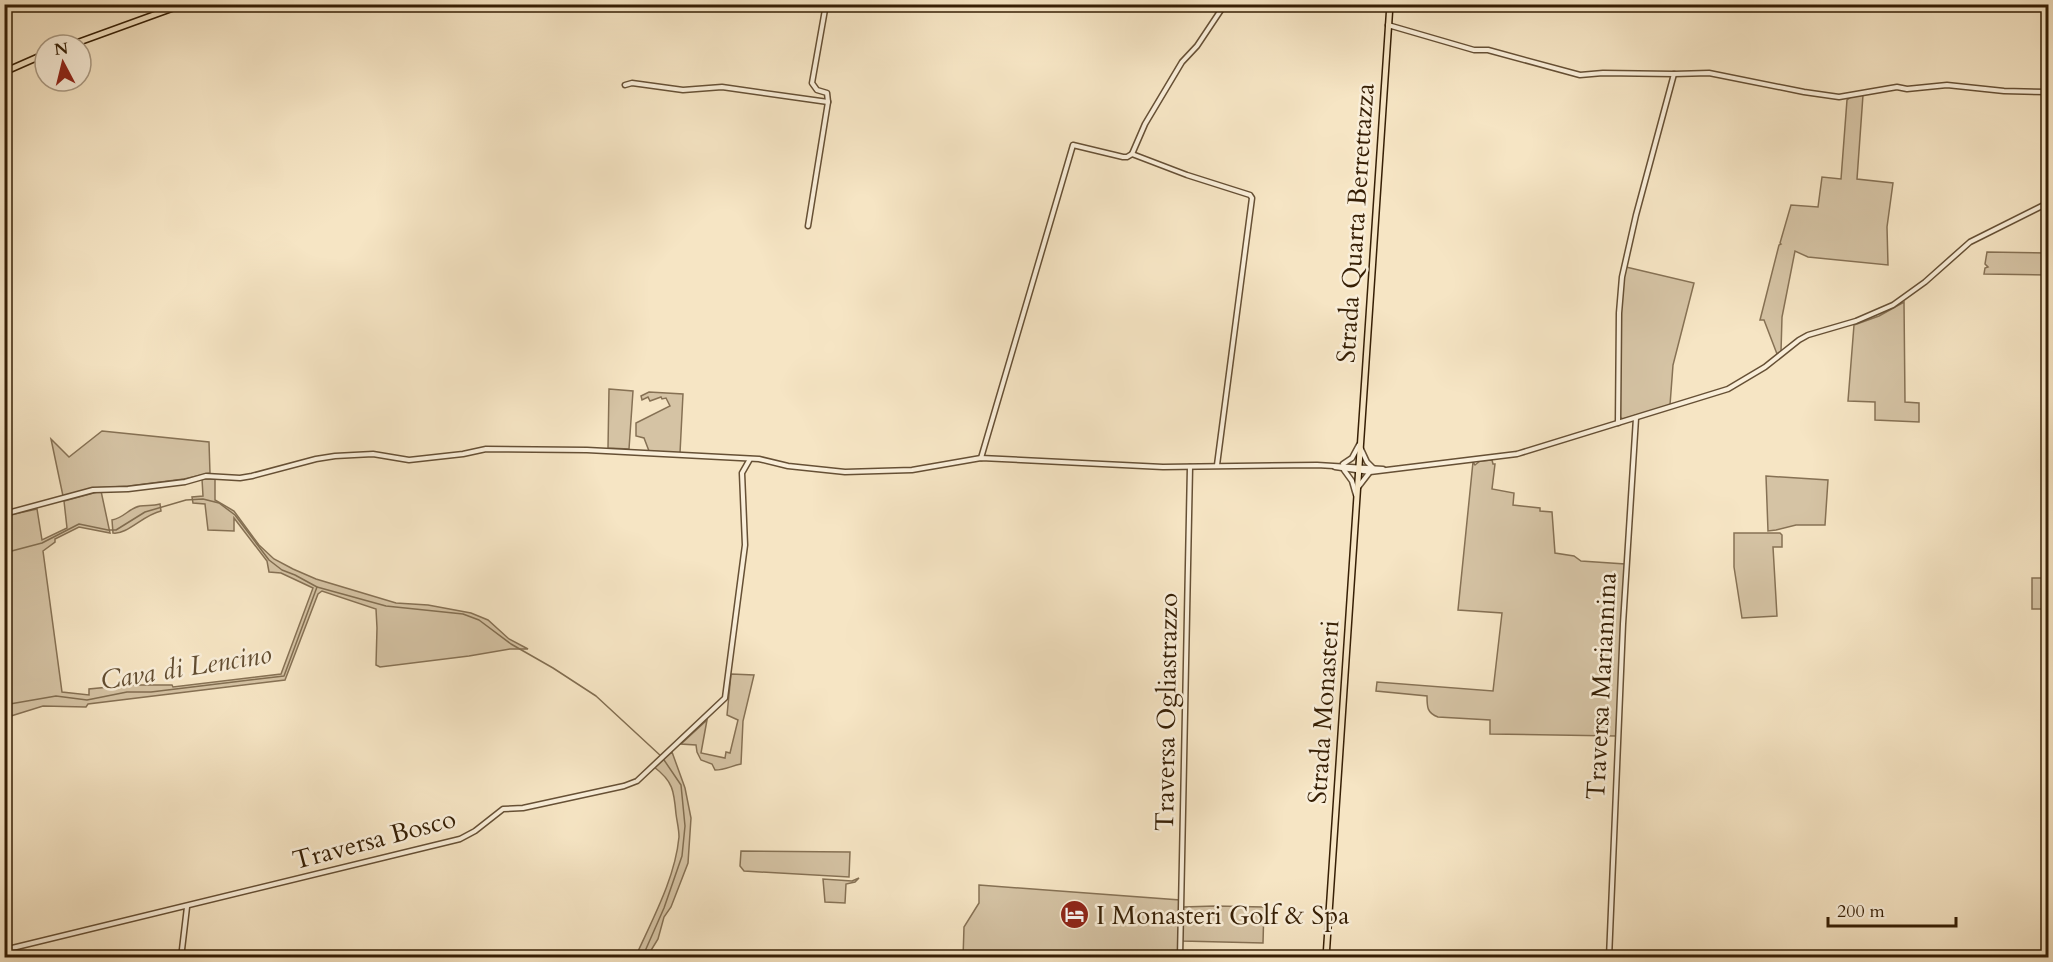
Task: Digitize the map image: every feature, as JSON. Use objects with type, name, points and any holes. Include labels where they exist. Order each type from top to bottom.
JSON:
[{"type":"main road","points":[[93,37],[183,4]]},
{"type":"main road","name":"Strada Quarta Berrettazza","points":[[1358,469],[1390,4]]},
{"type":"main road","points":[[4,72],[33,59]]},
{"type":"main road","name":"Strada Monasteri","points":[[1326,957],[1358,469]]},
{"type":"street","points":[[808,226],[828,102],[827,93],[813,86],[812,79],[825,4]]},
{"type":"street","points":[[981,458],[1073,145],[1127,158],[1182,62],[1197,46],[1225,4]]},
{"type":"street","points":[[1388,25],[1474,50],[1488,50],[1580,75],[1709,73],[1804,92],[1839,96],[1897,87],[1907,89],[1947,86],[2049,92]]},
{"type":"street","points":[[1618,423],[1618,313],[1622,277],[1638,206],[1674,74]]},
{"type":"street","points":[[625,85],[632,83],[688,90],[722,87],[828,102]]},
{"type":"street","points":[[1131,154],[1186,175],[1250,195],[1252,198],[1217,465]]},
{"type":"street","points":[[1358,469],[1370,472],[1517,454],[1728,388],[1766,367],[1808,334],[1856,321],[1882,311],[1907,296],[1970,242],[2049,203]]},
{"type":"street","name":"Traversa Mariannina","points":[[1609,957],[1623,624],[1636,418]]},
{"type":"street","points":[[1342,468],[1352,458],[1359,445]]},
{"type":"street","points":[[1359,445],[1364,458],[1374,468]]},
{"type":"street","points":[[4,514],[93,490],[128,489],[185,482],[206,476],[252,476],[316,459],[373,454],[409,460],[486,449],[587,450],[751,459],[788,466],[845,471],[896,472],[932,468],[981,458],[1163,467],[1331,466],[1383,469]]},
{"type":"street","name":"Traversa Bosco","points":[[4,950],[460,839],[475,831],[503,808],[523,808],[624,786],[640,778],[725,698],[745,545],[742,473],[751,459]]},
{"type":"street","name":"Traversa Ogliastrazzo","points":[[1180,957],[1190,467]]},
{"type":"street","points":[[1342,468],[1352,481],[1356,498]]},
{"type":"street","points":[[1356,498],[1361,481],[1370,472]]},
{"type":"street","points":[[181,957],[187,907]]},
{"type":"shaded area","points":[[1863,95],[1857,179],[1893,183],[1887,227],[1888,265],[1808,257],[1795,251],[1782,317],[1781,352],[1777,354],[1764,320],[1760,320],[1791,205],[1818,207],[1822,177],[1841,179],[1847,100]]},
{"type":"shaded area","points":[[1987,252],[2048,253],[2048,275],[1984,274],[1985,268],[1988,267],[1985,264]]},
{"type":"shaded area","points":[[1626,267],[1694,283],[1673,365],[1670,405],[1623,419],[1619,417],[1619,342]]},
{"type":"shaded area","points":[[1904,302],[1905,402],[1919,403],[1919,422],[1875,420],[1875,402],[1848,401],[1854,325],[1879,316]]},
{"type":"shaded area","points":[[609,389],[633,391],[629,449],[608,448]]},
{"type":"shaded area","points":[[649,392],[683,394],[680,453],[649,451],[644,438],[636,436],[636,423],[670,406],[666,398],[661,397],[650,401],[648,397],[642,400],[641,396]]},
{"type":"shaded area","points":[[102,431],[209,442],[210,473],[184,479],[93,488],[63,496],[51,439],[69,457]]},
{"type":"shaded area","points":[[1492,460],[1495,464],[1492,489],[1514,493],[1513,505],[1540,508],[1540,511],[1552,512],[1555,553],[1574,556],[1581,561],[1625,564],[1616,736],[1490,734],[1490,720],[1438,717],[1432,714],[1428,709],[1427,696],[1376,691],[1377,682],[1493,691],[1502,613],[1458,610],[1473,462],[1475,465],[1480,461]]},
{"type":"shaded area","points":[[1766,476],[1828,480],[1825,525],[1796,525],[1768,531]]},
{"type":"shaded area","points":[[202,479],[215,479],[215,500],[234,511],[259,545],[274,559],[293,569],[316,579],[396,603],[428,605],[471,613],[488,620],[509,639],[528,649],[510,649],[380,667],[376,665],[376,609],[322,591],[318,594],[285,680],[88,704],[86,707],[43,706],[11,716],[10,711],[5,712],[5,516],[37,509],[42,540],[67,528],[64,501],[101,491],[110,533],[79,527],[55,539],[55,542],[43,551],[62,692],[89,695],[89,689],[130,685],[172,685],[173,687],[281,674],[313,588],[281,573],[269,572],[267,561],[234,518],[234,531],[208,530],[205,504],[193,503],[192,497],[203,496]]},
{"type":"shaded area","points":[[160,504],[161,511],[124,531],[113,533],[112,520],[136,507]]},
{"type":"shaded area","points":[[1734,533],[1780,533],[1782,535],[1782,547],[1773,547],[1777,616],[1742,618],[1734,567]]},
{"type":"shaded area","points":[[2032,578],[2048,578],[2048,609],[2032,609]]},
{"type":"shaded area","points":[[731,674],[754,675],[743,721],[741,764],[715,770],[712,764],[701,760],[696,745],[681,744],[707,720],[701,753],[725,758],[726,752],[730,753],[738,720],[727,715]]},
{"type":"shaded area","points":[[672,752],[685,788],[691,818],[688,863],[671,907],[664,917],[658,939],[647,957],[635,958],[668,884],[677,853],[679,834],[673,793],[669,782],[654,767]]},
{"type":"shaded area","points":[[741,851],[850,852],[849,877],[744,871],[740,866]]},
{"type":"shaded area","points":[[859,878],[855,882],[846,884],[845,903],[825,902],[823,879],[852,881]]},
{"type":"shaded area","name":"I Monasteri Golf & Spa","points":[[979,885],[1180,900],[1178,957],[963,958],[964,927],[979,903]]},
{"type":"shaded area","points":[[1183,907],[1264,907],[1263,943],[1182,941]]},
{"type":"waterway","points":[[4,553],[42,543],[79,524],[116,530],[145,512],[186,500],[203,499],[219,503],[235,515],[269,560],[282,570],[317,587],[386,606],[463,614],[479,620],[511,644],[596,696],[662,757],[681,785],[685,826],[682,856],[664,908],[642,958]]},
{"type":"waterway","name":"Cava di Lencino","points":[[4,705],[56,696],[87,700],[127,692],[151,692],[284,676],[317,587]]},
{"type":"place","name":"I Monasteri Golf & Spa","points":[[1075,915]]}]
